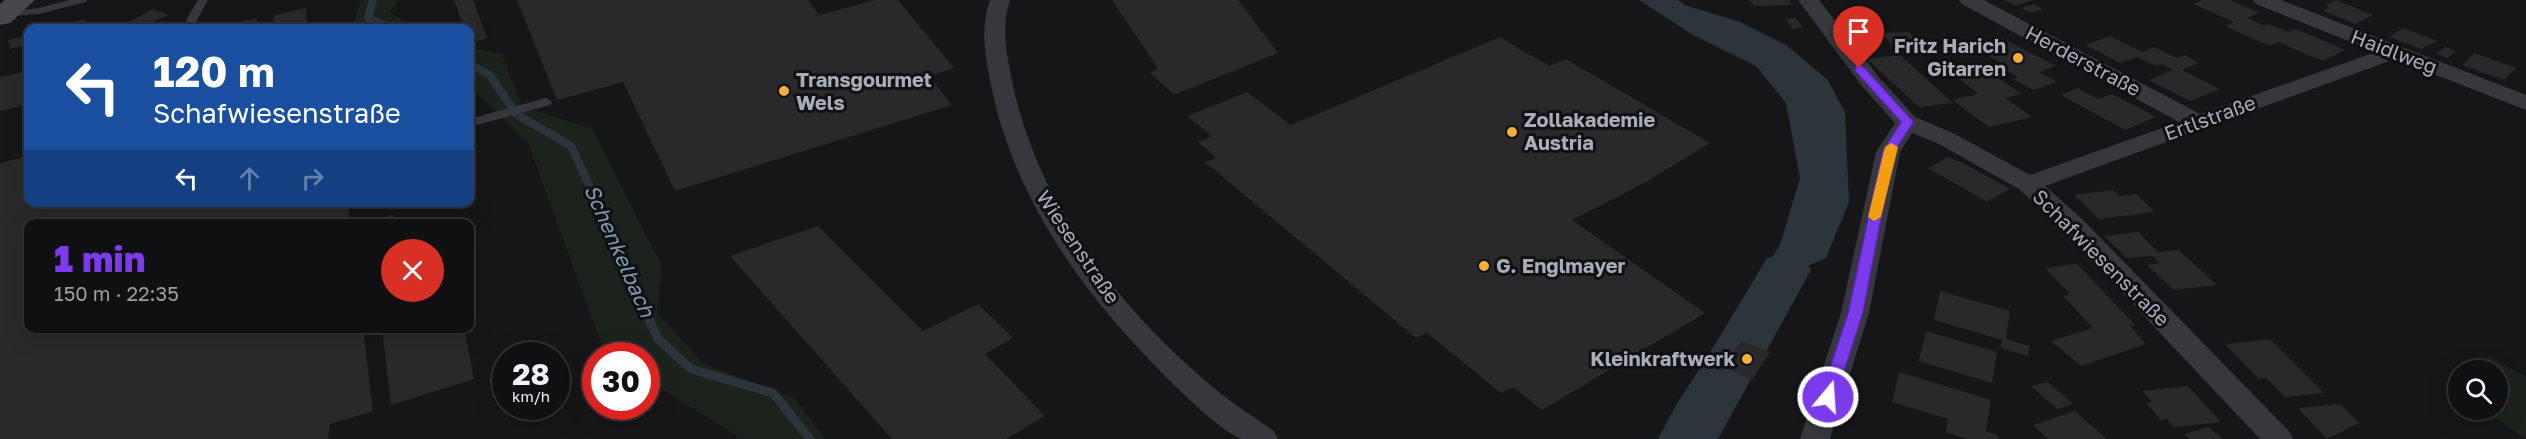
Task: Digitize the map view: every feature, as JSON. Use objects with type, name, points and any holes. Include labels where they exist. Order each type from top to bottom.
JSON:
[{"type":"street","name":"Wiesenstraße","points":[[1000,0],[993,30],[1003,101],[1022,155],[1043,202],[1080,258],[1122,313],[1195,388],[1263,439]]},
{"type":"street","name":"Schafwiesenstraße","points":[[1808,0],[1870,81],[1907,122],[1945,138],[2028,184],[2074,226],[2278,439]]},
{"type":"street","name":"Herderstraße","points":[[1969,0],[2197,122]]},
{"type":"street","name":"Haidlweg","points":[[2263,0],[2393,53],[2526,103]]},
{"type":"street","name":"Ertlstraße","points":[[2028,184],[2393,53]]},
{"type":"street","points":[[1815,439],[1856,313],[1888,152],[1907,122]]},
{"type":"lane","points":[[9,11],[39,11],[82,0]]},
{"type":"lane","points":[[192,20],[203,0]]},
{"type":"lane","points":[[477,121],[546,102]]},
{"type":"shaded area","points":[[361,0],[398,0],[390,12],[409,24],[356,24],[354,22]]},
{"type":"shaded area","points":[[1639,0],[1678,0],[1685,5],[1740,22],[1786,45],[1827,79],[1845,112],[1849,202],[1826,258],[1803,268],[1765,334],[1751,329],[1728,369],[1737,381],[1729,410],[1715,439],[1658,439],[1676,405],[1780,245],[1800,178],[1786,103],[1756,66],[1693,35]]},
{"type":"shaded area","points":[[474,49],[502,54],[522,107],[592,128],[662,267],[657,313],[704,364],[794,398],[826,439],[737,439],[736,435],[660,388],[660,342],[601,342],[528,143],[474,91]]},
{"type":"shaded area","points":[[2508,367],[2526,377],[2526,439],[2498,420],[2508,420]]},
{"type":"building","points":[[454,0],[473,0],[487,38],[474,42],[474,24],[463,24]]},
{"type":"building","name":"Transgourmet Wels","points":[[517,0],[808,0],[819,15],[875,0],[898,0],[954,68],[929,76],[952,105],[675,191],[623,82],[557,100]]},
{"type":"building","points":[[1112,0],[1238,0],[1278,53],[1174,95],[1150,73],[1158,68]]},
{"type":"building","points":[[1749,0],[1789,0],[1792,5],[1754,6]]},
{"type":"building","points":[[2004,0],[2033,0],[2016,6]]},
{"type":"building","points":[[2202,0],[2230,0],[2259,13],[2248,18],[2264,26],[2268,24],[2288,32],[2296,29],[2345,50],[2323,61],[2278,42],[2270,46],[2225,26],[2234,22],[2193,4]]},
{"type":"building","points":[[2336,0],[2373,15],[2356,24],[2323,11],[2329,7],[2325,6]]},
{"type":"building","points":[[2034,4],[2043,9],[2030,13],[2021,8]]},
{"type":"building","points":[[306,8],[307,24],[274,24],[274,15]]},
{"type":"building","points":[[152,9],[169,15],[148,24],[126,24]]},
{"type":"building","points":[[257,18],[257,24],[229,24]]},
{"type":"building","points":[[1796,18],[1803,28],[1793,29],[1785,19]]},
{"type":"building","points":[[84,19],[86,24],[67,24]]},
{"type":"building","points":[[2403,28],[2438,41],[2421,49],[2389,37]]},
{"type":"building","points":[[1909,32],[1924,49],[1896,50],[1882,33]]},
{"type":"building","points":[[24,36],[24,45],[10,49],[8,40]]},
{"type":"building","points":[[2110,36],[2142,52],[2154,47],[2177,58],[2185,55],[2199,63],[2182,70],[2220,89],[2190,101],[2149,80],[2174,70],[2162,64],[2156,66],[2138,57],[2120,63],[2085,45]]},
{"type":"building","name":"G. Englmayer","points":[[1500,37],[1549,66],[1566,59],[1710,143],[1646,182],[1572,220],[1705,313],[1542,410],[1513,387],[1501,393],[1427,333],[1416,338],[1205,162],[1216,158],[1198,142],[1212,136],[1187,116],[1247,92],[1291,125]]},
{"type":"building","name":"Fritz Harich Gitarren","points":[[2000,37],[2056,66],[2039,72],[2057,82],[2033,90],[2014,79],[2018,77],[1993,63],[1998,61],[1972,47]]},
{"type":"building","points":[[2445,47],[2456,51],[2448,58],[2437,54]]},
{"type":"building","points":[[2474,53],[2516,68],[2504,80],[2462,65]]},
{"type":"building","points":[[1900,55],[1953,103],[1919,107],[1867,59]]},
{"type":"building","points":[[24,72],[24,106],[0,111],[0,77]]},
{"type":"building","points":[[1992,74],[2022,94],[2005,98],[2032,117],[1989,127],[1952,100],[1978,94],[1959,78]]},
{"type":"building","points":[[2078,88],[2098,99],[2112,94],[2156,117],[2125,130],[2061,95]]},
{"type":"building","points":[[24,157],[24,207],[348,207],[350,219],[24,219],[24,333],[364,333],[373,411],[330,424],[328,439],[0,439],[0,163]]},
{"type":"building","points":[[1948,157],[2010,189],[1987,202],[1928,168]]},
{"type":"building","points":[[2113,190],[2119,196],[2136,194],[2155,212],[2099,219],[2074,195]]},
{"type":"building","points":[[393,215],[393,219],[379,219]]},
{"type":"building","points":[[818,226],[923,331],[978,304],[1013,338],[985,354],[1045,416],[1006,439],[892,439],[730,256]]},
{"type":"building","points":[[2138,232],[2158,252],[2179,250],[2217,285],[2174,290],[2147,265],[2160,263],[2153,256],[2127,258],[2104,236]]},
{"type":"building","points":[[2077,264],[2136,326],[2130,326],[2146,344],[2081,366],[2051,341],[2093,328],[2063,296],[2070,294],[2045,268]]},
{"type":"building","points":[[1940,291],[2010,311],[2006,339],[2030,346],[2028,356],[2000,348],[2002,340],[1934,320]]},
{"type":"building","points":[[1926,331],[1997,352],[1992,383],[1919,361]]},
{"type":"building","points":[[383,333],[465,333],[474,379],[391,405]]},
{"type":"building","points":[[2270,339],[2324,393],[2285,397],[2266,378],[2259,379],[2225,344]]},
{"type":"building","name":"Kleinkraftwerk","points":[[1742,340],[1770,352],[1752,380],[1723,367]]},
{"type":"building","points":[[1899,372],[1991,400],[1986,431],[1998,435],[1998,439],[1967,439],[1946,432],[1948,419],[1892,402]]},
{"type":"building","points":[[2048,382],[2073,404],[2057,409],[2031,386]]},
{"type":"building","points":[[2188,386],[2221,422],[2174,427],[2167,419],[2161,420],[2146,403],[2152,402],[2142,391]]},
{"type":"building","points":[[2340,404],[2360,423],[2327,439],[2298,408]]},
{"type":"building","points":[[2075,411],[2107,439],[2048,439],[2033,425]]},
{"type":"building","points":[[2208,427],[2223,439],[2190,439],[2184,434]]},
{"type":"waterway","name":"Schenkelbach","points":[[373,0],[368,18],[381,24]]},
{"type":"waterway","name":"Schenkelbach","points":[[474,67],[489,74],[516,114],[571,146],[595,198]]},
{"type":"waterway","name":"Schenkelbach","points":[[594,197],[658,339],[691,369],[773,393],[810,439]]},
{"type":"waterway","points":[[1688,439],[1785,270]]},
{"type":"slow traffic","points":[[1874,217],[1891,147]]},
{"type":"place","name":"Fritz Harich Gitarren","points":[[2018,58]]},
{"type":"place","name":"Transgourmet Wels","points":[[784,91]]},
{"type":"place","name":"Zollakademie Austria","points":[[1512,132]]},
{"type":"place","name":"G. Englmayer","points":[[1484,266]]},
{"type":"place","name":"Kleinkraftwerk","points":[[1747,359]]},
{"type":"route","points":[[1828,397],[1856,313],[1888,152],[1907,122],[1859,68]]}]
